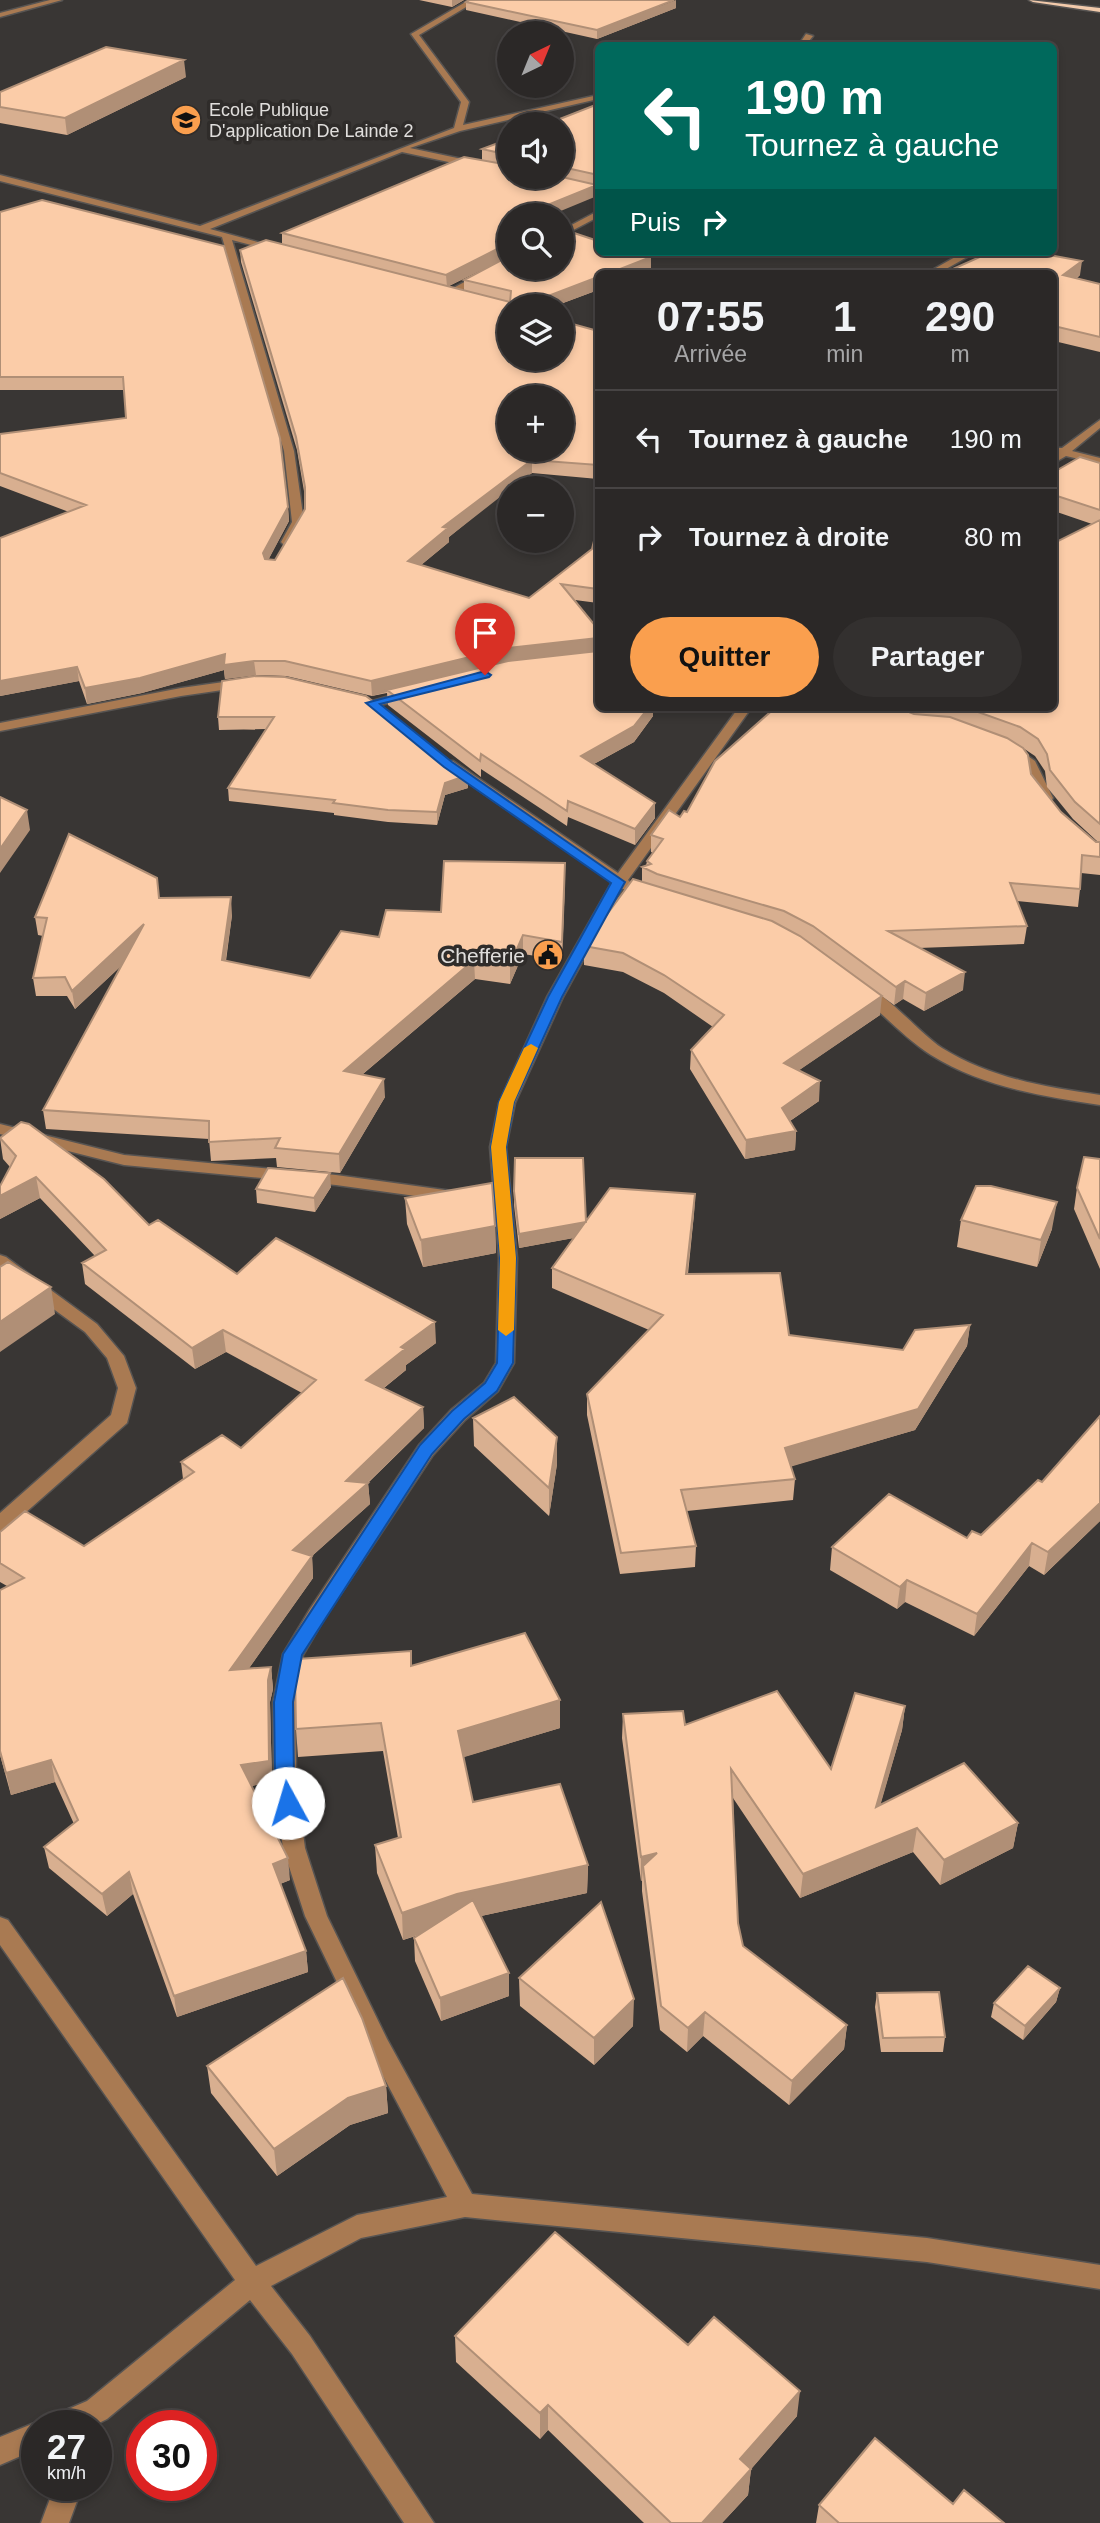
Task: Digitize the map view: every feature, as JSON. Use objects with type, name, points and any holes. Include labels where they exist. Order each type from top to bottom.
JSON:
[{"type":"main road","points":[[1033,0],[1100,10]]},
{"type":"main road","points":[[1094,0],[1100,1]]},
{"type":"street","points":[[0,15],[58,0]]},
{"type":"street","points":[[458,129],[465,102],[415,34],[474,0]]},
{"type":"street","points":[[804,42],[809,36]]},
{"type":"street","points":[[201,229],[458,129],[595,98]]},
{"type":"street","points":[[401,149],[497,169]]},
{"type":"street","points":[[0,178],[292,253]]},
{"type":"street","points":[[574,187],[595,191]]},
{"type":"street","points":[[574,227],[595,216]]},
{"type":"street","points":[[226,236],[289,451],[298,522],[279,558]]},
{"type":"street","points":[[938,270],[964,256]]},
{"type":"street","points":[[449,293],[497,267]]},
{"type":"street","points":[[436,290],[461,296]]},
{"type":"street","points":[[1057,458],[1100,423]]},
{"type":"street","points":[[1057,450],[1100,461]]},
{"type":"street","points":[[0,727],[181,692],[256,682]]},
{"type":"street","points":[[371,705],[421,691]]},
{"type":"street","points":[[465,2205],[379,2046],[316,1916],[294,1848],[285,1780],[284,1702],[293,1654],[324,1604],[426,1450],[458,1415],[491,1387],[505,1363],[508,1258],[498,1202],[498,1147],[507,1102],[555,997],[619,882],[743,711]]},
{"type":"street","points":[[999,744],[1028,760],[1035,771],[1038,789],[1052,805]]},
{"type":"street","points":[[437,755],[619,882],[640,892]]},
{"type":"street","points":[[850,981],[936,1051],[961,1066],[1042,1092],[1100,1100]]},
{"type":"street","points":[[10,1136],[124,1160],[336,1180],[465,1198]]},
{"type":"street","points":[[0,1261],[91,1328],[115,1356],[127,1388],[120,1418],[0,1524]]},
{"type":"street","points":[[0,1927],[252,2282],[301,2345],[420,2523]]},
{"type":"street","points":[[103,2410],[252,2282],[357,2227],[465,2205],[927,2249],[1100,2277]]},
{"type":"street","points":[[0,2451],[21,2442]]},
{"type":"street","points":[[55,2523],[63,2501]]},
{"type":"building","points":[[674,0],[597,30],[574,25],[574,21],[555,21],[466,2]]},
{"type":"building","points":[[106,47],[184,60],[65,118],[0,107],[0,92]]},
{"type":"building","points":[[595,105],[595,174],[574,170],[574,113]]},
{"type":"building","points":[[497,143],[497,152],[482,149]]},
{"type":"building","points":[[464,157],[497,163],[497,189],[574,189],[574,180],[595,185],[553,203],[497,203],[497,249],[446,275],[282,233]]},
{"type":"building","points":[[42,200],[224,246],[280,438],[288,507],[263,553],[265,559],[275,560],[305,509],[305,487],[296,437],[240,250],[266,240],[497,299],[497,371],[574,371],[574,324],[595,330],[595,465],[558,462],[574,462],[574,385],[497,385],[497,462],[529,462],[511,476],[497,476],[497,486],[443,527],[448,528],[408,561],[529,598],[592,549],[595,537],[595,589],[561,584],[595,625],[595,638],[507,648],[371,681],[285,661],[224,665],[225,654],[140,678],[85,688],[77,667],[0,681],[0,538],[86,505],[0,473],[0,434],[126,418],[123,377],[0,377],[0,212]]},
{"type":"building","points":[[574,233],[595,240],[595,256],[651,257],[618,270],[595,270],[595,278],[553,294],[511,294],[511,291],[464,280],[497,262],[497,280],[574,280]]},
{"type":"building","points":[[982,256],[1055,256],[1082,261],[1063,275],[1100,284],[1100,337],[1057,327],[1057,270],[951,270]]},
{"type":"building","points":[[1080,457],[1100,463],[1100,510],[1057,496],[1057,470]]},
{"type":"building","points":[[1100,520],[1100,824],[1075,802],[1050,770],[1047,754],[1038,739],[1020,727],[975,711],[1057,711],[1057,542]]},
{"type":"building","points":[[595,651],[595,711],[646,711],[634,726],[581,756],[655,803],[635,829],[568,801],[567,811],[481,754],[480,761],[387,690],[508,661]]},
{"type":"building","points":[[255,676],[285,677],[366,696],[468,775],[445,783],[437,812],[388,810],[333,803],[335,800],[228,788],[274,717],[218,717],[222,681]]},
{"type":"building","points":[[771,711],[906,711],[950,717],[1007,738],[1023,748],[1028,755],[1031,774],[1061,812],[1096,842],[1100,842],[1100,857],[1082,855],[1080,889],[1010,883],[1027,926],[888,931],[965,972],[926,993],[905,981],[896,987],[813,926],[784,911],[657,874],[642,867],[651,864],[647,861],[663,839],[651,835],[669,810],[680,817],[684,811],[687,812],[715,761]]},
{"type":"building","points":[[0,797],[27,810],[0,849]]},
{"type":"building","points":[[69,834],[157,878],[159,898],[231,897],[222,960],[310,978],[341,931],[379,937],[386,910],[441,912],[444,861],[565,863],[562,942],[523,935],[510,965],[474,960],[344,1071],[384,1079],[339,1154],[275,1148],[280,1138],[209,1142],[209,1121],[43,1110],[144,924],[72,991],[65,977],[33,978],[47,918],[35,917]]},
{"type":"building","points":[[633,879],[772,921],[800,936],[882,996],[784,1063],[820,1081],[782,1108],[796,1131],[746,1140],[691,1050],[724,1015],[664,975],[623,953],[584,946]]},
{"type":"building","points":[[21,1122],[29,1124],[104,1179],[149,1225],[158,1220],[237,1274],[276,1238],[435,1322],[401,1347],[405,1349],[366,1380],[423,1407],[346,1481],[368,1483],[293,1550],[312,1556],[230,1670],[271,1667],[268,1680],[269,1761],[241,1765],[288,1858],[273,1864],[306,1951],[174,1996],[129,1872],[102,1894],[44,1847],[78,1820],[51,1760],[6,1773],[0,1751],[0,1590],[24,1578],[0,1563],[0,1532],[25,1511],[84,1546],[194,1472],[181,1462],[222,1435],[241,1448],[316,1380],[223,1330],[192,1348],[82,1263],[106,1250],[36,1177],[0,1196],[0,1186],[16,1156],[0,1138]]},
{"type":"building","points":[[1084,1157],[1100,1159],[1100,1239],[1077,1188]]},
{"type":"building","points":[[515,1158],[583,1158],[586,1222],[519,1234],[514,1191]]},
{"type":"building","points":[[268,1168],[330,1173],[314,1198],[256,1189]]},
{"type":"building","points":[[492,1183],[495,1226],[421,1240],[405,1198]]},
{"type":"building","points":[[976,1186],[991,1186],[1057,1202],[1041,1240],[961,1220]]},
{"type":"building","points":[[610,1188],[695,1194],[686,1274],[780,1273],[789,1335],[903,1350],[915,1330],[970,1325],[918,1409],[785,1448],[795,1479],[681,1490],[696,1546],[621,1553],[587,1394],[663,1315],[552,1268]]},
{"type":"building","points":[[8,1262],[51,1287],[0,1322],[0,1267]]},
{"type":"building","points":[[514,1397],[557,1437],[549,1488],[473,1418]]},
{"type":"building","points":[[1100,1416],[1100,1503],[1048,1552],[1032,1543],[977,1614],[907,1580],[900,1587],[832,1547],[889,1494],[967,1538],[972,1531],[981,1535],[1038,1480],[1042,1482]]},
{"type":"building","points":[[525,1633],[560,1700],[458,1731],[473,1802],[560,1784],[588,1865],[457,1894],[402,1913],[375,1845],[401,1837],[381,1723],[296,1729],[295,1674],[298,1659],[411,1651],[411,1666]]},
{"type":"building","points":[[777,1691],[831,1769],[855,1693],[905,1706],[876,1807],[964,1763],[1018,1823],[944,1860],[917,1828],[803,1874],[731,1769],[738,1923],[743,1946],[847,2025],[792,2081],[705,2012],[688,2028],[661,2006],[643,1866],[657,1853],[641,1857],[623,1714],[683,1711],[685,1725]]},
{"type":"building","points":[[473,1900],[509,1973],[440,1998],[414,1938]]},
{"type":"building","points":[[601,1902],[634,1999],[594,2038],[519,1978]]},
{"type":"building","points":[[1028,1966],[1060,1988],[1025,2026],[994,2003]]},
{"type":"building","points":[[343,1978],[362,2018],[386,2086],[348,2098],[274,2149],[207,2066]]},
{"type":"building","points":[[939,1992],[945,2037],[883,2038],[877,1993]]},
{"type":"building","points":[[555,2232],[688,2345],[714,2317],[800,2391],[740,2459],[751,2469],[702,2523],[671,2523],[548,2405],[540,2413],[455,2336]]},
{"type":"building","points":[[875,2438],[953,2504],[964,2490],[1004,2523],[839,2523],[819,2505]]},
{"type":"slow traffic","points":[[506,1330],[508,1258],[498,1147],[507,1102],[531,1048]]},
{"type":"place","name":"Ecole Publique D'application De Lainde 2","points":[[186,120]]},
{"type":"place","name":"Chefferie","points":[[548,955]]},
{"type":"route","points":[[288,1803],[284,1702],[293,1654],[426,1450],[458,1415],[491,1387],[505,1363],[508,1258],[498,1147],[507,1102],[555,997],[619,882],[448,764],[372,703],[485,675]]}]
